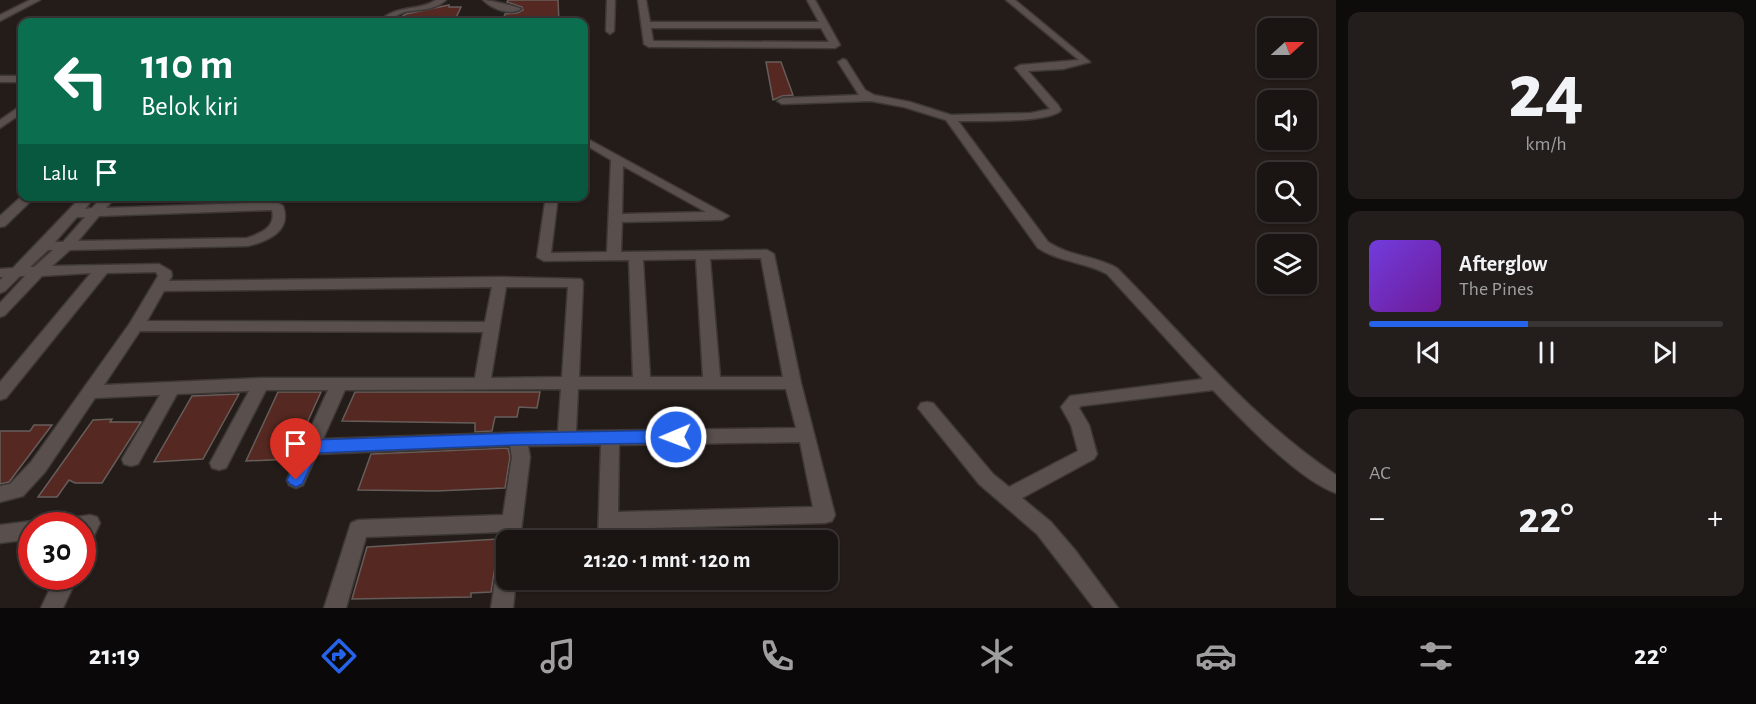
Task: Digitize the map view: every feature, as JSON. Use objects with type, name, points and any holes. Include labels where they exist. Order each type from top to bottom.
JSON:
[{"type":"street","points":[[0,18],[36,0]]},
{"type":"street","points":[[385,18],[390,10],[398,6],[431,4],[442,0]]},
{"type":"street","points":[[487,0],[496,7],[518,9]]},
{"type":"street","points":[[610,31],[611,0]]},
{"type":"street","points":[[642,0],[649,44],[835,45],[811,0]]},
{"type":"street","points":[[782,101],[871,98],[906,104],[950,118],[1031,116],[1054,112],[1056,110],[1054,107],[1020,68],[1063,66],[1084,62],[1070,47],[1010,0]]},
{"type":"street","points":[[646,25],[824,25]]},
{"type":"street","points":[[843,62],[861,92],[871,98]]},
{"type":"street","points":[[0,79],[18,79]]},
{"type":"street","points":[[0,125],[18,111]]},
{"type":"street","points":[[950,118],[1043,245],[1057,254],[1090,260],[1112,271],[1217,383],[1292,455],[1336,485]]},
{"type":"street","points":[[588,142],[722,216],[615,218]]},
{"type":"street","points":[[614,256],[617,158]]},
{"type":"street","points":[[0,223],[24,201]]},
{"type":"street","points":[[0,288],[7,273],[44,246],[85,201]]},
{"type":"street","points":[[0,312],[37,272],[66,246],[106,201]]},
{"type":"street","points":[[551,201],[544,257],[767,254],[793,383],[825,515],[608,530],[610,438]]},
{"type":"street","points":[[44,246],[248,242],[275,230],[280,217],[277,206],[74,213]]},
{"type":"street","points":[[703,254],[712,383]]},
{"type":"street","points":[[636,255],[642,384]]},
{"type":"street","points":[[567,438],[577,257]]},
{"type":"street","points":[[2,498],[22,485],[38,467],[136,326],[162,285],[165,276],[164,271],[159,268],[103,268],[7,273]]},
{"type":"street","points":[[0,394],[103,268]]},
{"type":"street","points":[[483,383],[500,281]]},
{"type":"street","points":[[162,285],[576,282]]},
{"type":"street","points":[[136,326],[492,327]]},
{"type":"street","points":[[90,392],[261,384],[793,383]]},
{"type":"street","points":[[1007,497],[1088,454],[1080,425],[1070,407],[1076,400],[1217,383]]},
{"type":"street","points":[[219,463],[261,384]]},
{"type":"street","points":[[296,480],[339,384]]},
{"type":"street","points":[[131,459],[171,390]]},
{"type":"street","points":[[927,408],[986,479],[1044,528],[1107,608]]},
{"type":"street","points":[[312,447],[517,439],[807,435]]},
{"type":"street","points":[[511,530],[521,457],[517,439]]},
{"type":"street","points":[[334,608],[358,529],[496,532]]},
{"type":"street","points":[[0,534],[18,532]]},
{"type":"street","points":[[52,608],[60,590]]},
{"type":"street","points":[[502,608],[504,590]]},
{"type":"building","points":[[508,0],[558,0],[559,18],[504,18],[505,14],[523,10],[522,7],[507,2]]},
{"type":"building","points":[[449,5],[449,7],[461,7],[456,18],[400,18],[406,14]]},
{"type":"building","points":[[766,62],[781,62],[793,95],[773,100]]},
{"type":"building","points":[[278,392],[321,392],[298,443],[302,443],[294,459],[246,461]]},
{"type":"building","points":[[355,392],[540,392],[537,408],[519,407],[517,417],[495,417],[492,431],[475,432],[475,423],[342,421]]},
{"type":"building","points":[[239,394],[203,459],[154,462],[192,396]]},
{"type":"building","points":[[112,419],[110,422],[141,422],[102,483],[75,483],[69,480],[57,497],[38,497],[93,420]]},
{"type":"building","points":[[34,425],[52,425],[9,482],[0,484],[0,431],[30,431]]},
{"type":"building","points":[[508,448],[510,457],[505,488],[436,491],[358,490],[371,454]]},
{"type":"building","points":[[496,539],[496,565],[491,592],[471,593],[471,597],[352,599],[367,547]]},
{"type":"route","points":[[296,480],[312,447],[517,439],[676,437]]}]
